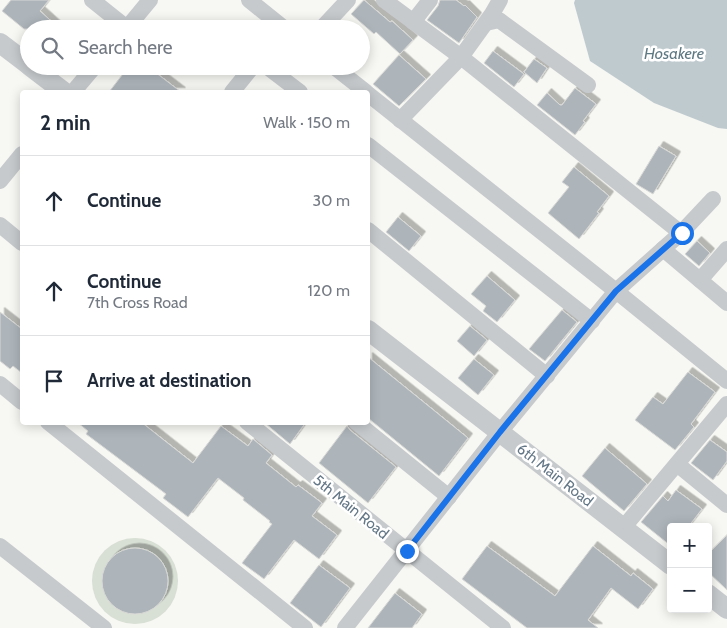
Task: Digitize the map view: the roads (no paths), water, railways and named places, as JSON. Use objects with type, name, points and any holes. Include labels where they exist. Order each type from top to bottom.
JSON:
[{"type":"street","points":[[92,0],[117,20]]},
{"type":"street","points":[[134,20],[150,0]]},
{"type":"street","points":[[249,0],[274,20]]},
{"type":"street","points":[[330,20],[348,0]]},
{"type":"street","points":[[384,0],[461,57],[682,233]]},
{"type":"street","points":[[413,22],[430,0]]},
{"type":"street","points":[[400,120],[461,57],[500,0]]},
{"type":"street","points":[[486,23],[499,20],[588,86]]},
{"type":"street","points":[[0,43],[20,59]]},
{"type":"street","points":[[41,75],[61,90]]},
{"type":"street","points":[[75,90],[87,75]]},
{"type":"street","points":[[234,90],[246,75]]},
{"type":"street","points":[[278,75],[297,90]]},
{"type":"street","points":[[344,75],[363,90]]},
{"type":"street","points":[[370,95],[727,381]]},
{"type":"street","points":[[370,147],[592,321]]},
{"type":"street","points":[[0,181],[20,156]]},
{"type":"street","points":[[345,628],[500,432],[616,291],[682,233],[713,199]]},
{"type":"street","points":[[0,225],[20,241]]},
{"type":"street","points":[[370,232],[547,376]]},
{"type":"street","points":[[664,249],[727,303]]},
{"type":"street","points":[[700,280],[727,249]]},
{"type":"street","name":"6th Main Road","points":[[370,332],[667,562]]},
{"type":"street","points":[[0,384],[20,400]]},
{"type":"street","points":[[623,528],[727,404]]},
{"type":"street","points":[[52,425],[304,628]]},
{"type":"street","name":"5th Main Road","points":[[250,425],[503,628]]},
{"type":"street","points":[[360,425],[449,497]]},
{"type":"street","points":[[677,464],[727,505]]},
{"type":"street","points":[[0,546],[104,628]]},
{"type":"street","points":[[712,597],[727,609]]},
{"type":"water","name":"Hosakere","points":[[575,0],[727,0],[727,129],[718,128],[654,103],[590,61],[574,3]]}]
